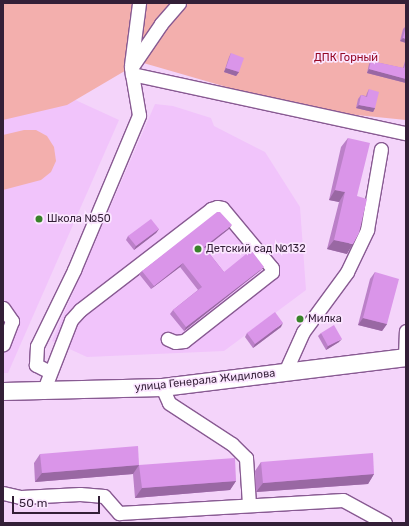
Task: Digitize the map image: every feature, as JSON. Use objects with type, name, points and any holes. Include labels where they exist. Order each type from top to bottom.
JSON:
[{"type":"main road","name":"улица Генерала Жидилова","points":[[3,391],[43,392],[162,387],[406,357]]},
{"type":"street","points":[[50,372],[36,365],[37,346],[74,270],[139,115],[131,71],[138,3]]},
{"type":"street","points":[[136,23],[146,3]]},
{"type":"street","points":[[131,71],[161,24],[179,3]]},
{"type":"street","points":[[131,71],[406,133]]},
{"type":"street","points":[[285,372],[303,332],[347,272],[367,230],[381,149]]},
{"type":"street","points":[[43,392],[71,320],[80,310],[210,209],[217,207],[222,208],[272,268],[272,272],[184,341],[175,342],[168,339]]},
{"type":"street","points":[[3,308],[12,321],[3,344]]},
{"type":"street","points":[[406,331],[406,357]]},
{"type":"street","points":[[162,387],[169,403],[232,444],[246,458],[249,505]]},
{"type":"street","points":[[3,493],[21,497],[80,494],[104,496],[119,513],[343,500],[385,523]]},
{"type":"shaded area","name":"Школа №50","points":[[71,98],[119,120],[8,373],[3,373],[3,117]]},
{"type":"shaded area","name":"Детский сад №132","points":[[155,104],[173,106],[211,118],[214,126],[265,152],[300,207],[306,290],[224,351],[87,357],[52,341]]},
{"type":"green space","name":"ДПК Горный","points":[[3,3],[406,3],[406,120],[337,113],[289,105],[140,62],[67,105],[3,120]]},
{"type":"green space","points":[[24,130],[36,130],[47,136],[54,147],[56,161],[51,172],[41,180],[3,190],[3,135]]},
{"type":"building","points":[[406,26],[406,39],[403,38]]},
{"type":"building","points":[[231,53],[244,58],[239,72],[226,68]]},
{"type":"building","points":[[371,61],[404,68],[406,62],[406,79],[369,69]]},
{"type":"building","points":[[369,89],[379,92],[375,108],[359,105],[361,95],[367,97]]},
{"type":"building","points":[[348,138],[370,143],[357,196],[367,199],[359,233],[353,244],[334,240],[345,192],[335,190]]},
{"type":"building","points":[[217,212],[220,212],[232,225],[204,247],[224,272],[251,250],[264,267],[186,327],[173,310],[202,287],[183,263],[154,286],[142,271]]},
{"type":"building","points":[[151,219],[159,229],[136,246],[128,236]]},
{"type":"building","points":[[375,272],[399,279],[387,324],[363,318]]},
{"type":"building","points":[[275,312],[283,323],[255,344],[247,333]]},
{"type":"building","points":[[334,325],[342,339],[328,346],[321,333]]},
{"type":"building","points":[[138,446],[139,465],[42,473],[40,454]]},
{"type":"building","points":[[373,453],[374,474],[263,483],[261,462]]},
{"type":"building","points":[[235,458],[236,481],[142,488],[139,465]]},
{"type":"place","name":"Школа №50","points":[[39,219]]},
{"type":"place","name":"Детский сад №132","points":[[198,249]]},
{"type":"place","name":"Милка","points":[[300,319]]}]
